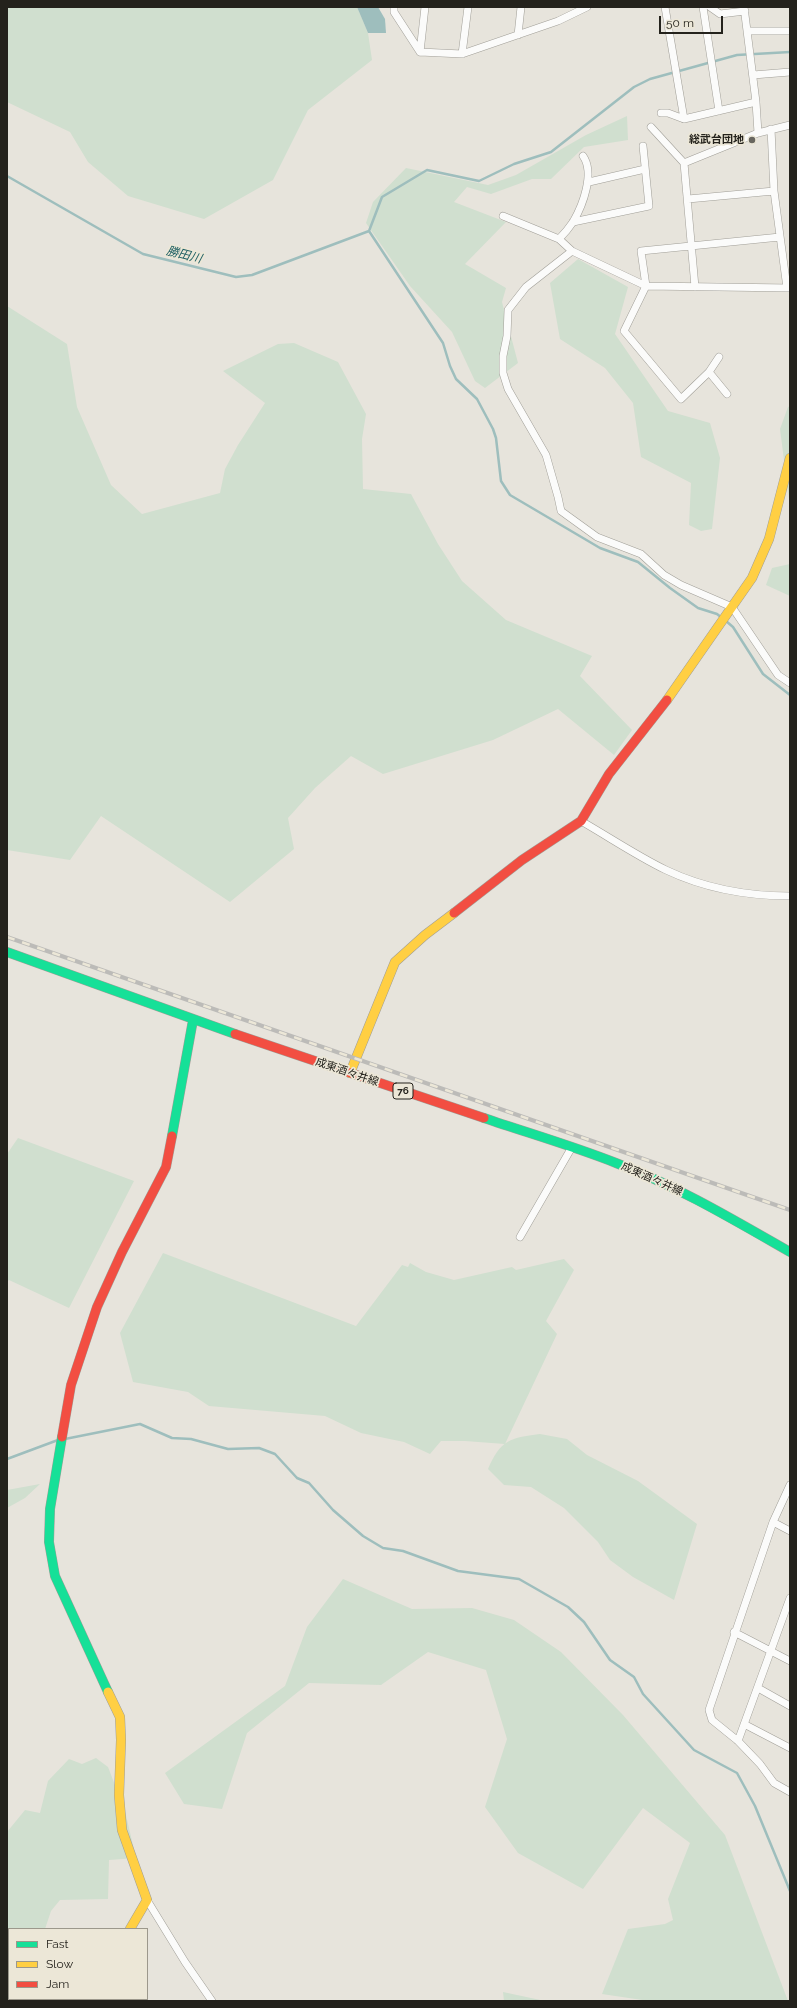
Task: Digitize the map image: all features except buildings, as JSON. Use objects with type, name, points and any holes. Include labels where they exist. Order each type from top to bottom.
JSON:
[{"type":"street","points":[[394,7],[394,12],[420,52]]},
{"type":"street","points":[[420,52],[425,7]]},
{"type":"street","points":[[462,54],[468,7]]},
{"type":"street","points":[[518,35],[521,7]]},
{"type":"street","points":[[420,52],[462,54],[558,21],[587,7]]},
{"type":"street","points":[[665,7],[684,119]]},
{"type":"street","points":[[703,7],[719,111]]},
{"type":"street","points":[[710,7],[720,14],[745,9],[756,102],[758,133]]},
{"type":"street","points":[[748,31],[790,31]]},
{"type":"street","points":[[753,75],[790,72]]},
{"type":"street","points":[[660,113],[668,113],[684,119],[756,102]]},
{"type":"street","points":[[684,163],[758,133],[790,124]]},
{"type":"street","points":[[651,127],[684,163],[692,246],[694,287]]},
{"type":"street","points":[[503,216],[559,239],[572,251],[646,286],[789,288],[774,191],[771,129]]},
{"type":"street","points":[[573,222],[649,206],[643,146]]},
{"type":"street","points":[[559,239],[573,222],[589,182],[587,161],[583,156]]},
{"type":"street","points":[[589,182],[645,169]]},
{"type":"street","points":[[688,200],[774,191]]},
{"type":"street","points":[[719,357],[710,372],[681,399],[624,331],[646,286],[641,251],[780,237]]},
{"type":"street","points":[[572,251],[526,287],[508,310],[507,336],[503,356],[503,373],[508,389],[546,455],[561,511],[597,537],[641,554],[664,575],[681,586],[732,607],[778,675],[790,683]]},
{"type":"street","points":[[710,372],[727,394]]},
{"type":"street","points":[[350,1073],[395,962],[426,935],[522,860],[581,821],[609,774],[661,709],[752,578],[769,539],[790,458]]},
{"type":"street","points":[[581,821],[666,870],[705,885],[763,896],[790,896]]},
{"type":"street","name":"成東酒々井線","points":[[7,952],[193,1020],[617,1163],[663,1182],[698,1200],[790,1252]]},
{"type":"street","points":[[193,1020],[166,1167],[122,1252],[97,1307],[71,1386],[50,1508],[48,1542],[55,1576],[120,1717],[122,1740],[118,1804],[120,1819],[129,1851],[148,1900],[185,1962],[212,2001]]},
{"type":"street","points":[[520,1237],[572,1147]]},
{"type":"street","points":[[790,1486],[774,1522],[734,1632],[709,1710],[712,1720],[738,1741],[760,1764],[774,1783],[790,1792]]},
{"type":"street","points":[[774,1522],[790,1531]]},
{"type":"street","points":[[738,1741],[771,1651],[787,1617],[790,1598]]},
{"type":"street","points":[[734,1632],[790,1661]]},
{"type":"street","points":[[758,1688],[790,1706]]},
{"type":"street","points":[[744,1724],[790,1748]]},
{"type":"street","points":[[131,1928],[148,1900]]},
{"type":"green space","points":[[7,7],[357,7],[368,33],[372,60],[308,110],[273,180],[204,219],[128,196],[88,162],[70,132],[7,102]]},
{"type":"green space","points":[[627,116],[628,140],[584,147],[551,179],[532,179],[491,194],[467,187],[454,202],[506,222],[465,264],[506,288],[502,302],[518,363],[485,388],[475,381],[452,332],[410,286],[366,223],[373,202],[406,168],[488,185],[516,175],[586,135]]},
{"type":"green space","points":[[578,259],[628,287],[615,334],[668,411],[710,423],[720,458],[712,529],[701,531],[689,525],[691,483],[641,457],[633,403],[605,368],[560,339],[550,283]]},
{"type":"green space","points":[[7,306],[67,344],[77,407],[111,485],[142,514],[220,493],[225,469],[238,445],[265,403],[223,371],[278,344],[294,343],[338,362],[366,414],[362,439],[363,489],[411,494],[438,544],[462,581],[506,620],[592,656],[580,676],[632,730],[614,755],[558,709],[493,740],[383,774],[351,756],[315,788],[288,818],[294,849],[230,902],[101,816],[70,860],[7,850]]},
{"type":"green space","points":[[790,406],[790,507],[780,429],[788,407]]},
{"type":"green space","points":[[790,564],[790,596],[766,585],[772,568]]},
{"type":"green space","points":[[18,1138],[134,1181],[69,1308],[9,1280],[7,1282],[7,1154]]},
{"type":"green space","points":[[163,1253],[356,1326],[402,1265],[408,1267],[410,1263],[426,1272],[454,1280],[512,1267],[516,1270],[564,1259],[574,1270],[546,1321],[557,1334],[505,1444],[441,1441],[430,1454],[404,1442],[361,1433],[325,1416],[209,1406],[188,1392],[133,1382],[120,1333]]},
{"type":"green space","points":[[540,1434],[567,1439],[587,1455],[638,1481],[697,1524],[674,1600],[633,1577],[610,1560],[598,1542],[564,1508],[531,1487],[504,1485],[488,1469],[497,1452],[507,1442],[521,1437]]},
{"type":"green space","points":[[40,1484],[25,1498],[7,1508],[7,1490]]},
{"type":"green space","points":[[343,1579],[412,1609],[472,1608],[514,1620],[561,1652],[623,1715],[725,1835],[788,2001],[649,2001],[602,1994],[628,1929],[665,1924],[673,1920],[668,1899],[690,1843],[643,1808],[583,1889],[518,1853],[485,1807],[507,1739],[486,1670],[428,1652],[381,1685],[309,1683],[247,1733],[222,1809],[184,1804],[165,1773],[285,1686],[307,1627]]},
{"type":"green space","points":[[96,1758],[108,1767],[125,1811],[136,1858],[109,1860],[108,1899],[60,1900],[51,1911],[45,1928],[8,1928],[8,1980],[7,1832],[25,1810],[40,1813],[48,1781],[69,1759],[82,1764]]},
{"type":"green space","points":[[503,1992],[545,2001],[504,2001]]},
{"type":"water","points":[[357,7],[378,7],[385,19],[386,33],[368,33]]},
{"type":"waterway","points":[[369,231],[382,197],[427,170],[479,181],[514,164],[551,152],[634,87],[650,79],[737,55],[790,52]]},
{"type":"waterway","name":"勝田川","points":[[7,176],[143,254],[236,277],[252,275],[369,231]]},
{"type":"waterway","points":[[369,231],[443,343],[450,366],[456,379],[477,399],[493,429],[496,438],[501,481],[510,495],[600,548],[638,562],[698,608],[717,614],[722,618]]},
{"type":"waterway","points":[[726,621],[733,627],[763,674],[790,695]]},
{"type":"waterway","points":[[65,1439],[140,1424],[172,1438],[191,1439],[228,1449],[259,1448],[275,1454],[297,1478],[309,1483],[333,1510],[363,1536],[383,1548],[403,1551],[458,1571],[519,1579],[568,1607],[584,1622],[610,1660],[634,1677],[643,1694],[694,1750],[737,1773],[755,1806],[790,1891]]},
{"type":"waterway","points":[[7,1459],[58,1440]]},
{"type":"railway","points":[[7,937],[790,1210]]},
{"type":"traffic: fast","points":[[7,952],[235,1034]]},
{"type":"traffic: fast","points":[[172,1136],[193,1020]]},
{"type":"traffic: fast","points":[[484,1118],[583,1151],[639,1172],[705,1204],[790,1252]]},
{"type":"traffic: fast","points":[[62,1437],[50,1509],[49,1542],[55,1576],[108,1692]]},
{"type":"traffic: slow","points":[[667,700],[752,578],[769,539],[790,458]]},
{"type":"traffic: slow","points":[[350,1073],[395,962],[425,935],[454,913]]},
{"type":"traffic: slow","points":[[108,1692],[120,1717],[121,1740],[119,1795],[122,1830],[147,1900],[131,1928]]},
{"type":"traffic: jam","points":[[454,913],[522,860],[581,821],[609,774],[667,700]]},
{"type":"traffic: jam","points":[[235,1034],[484,1118]]},
{"type":"traffic: jam","points":[[62,1437],[71,1385],[97,1307],[122,1252],[166,1167],[172,1136]]},
{"type":"place","name":"総武台団地","points":[[752,140]]}]
